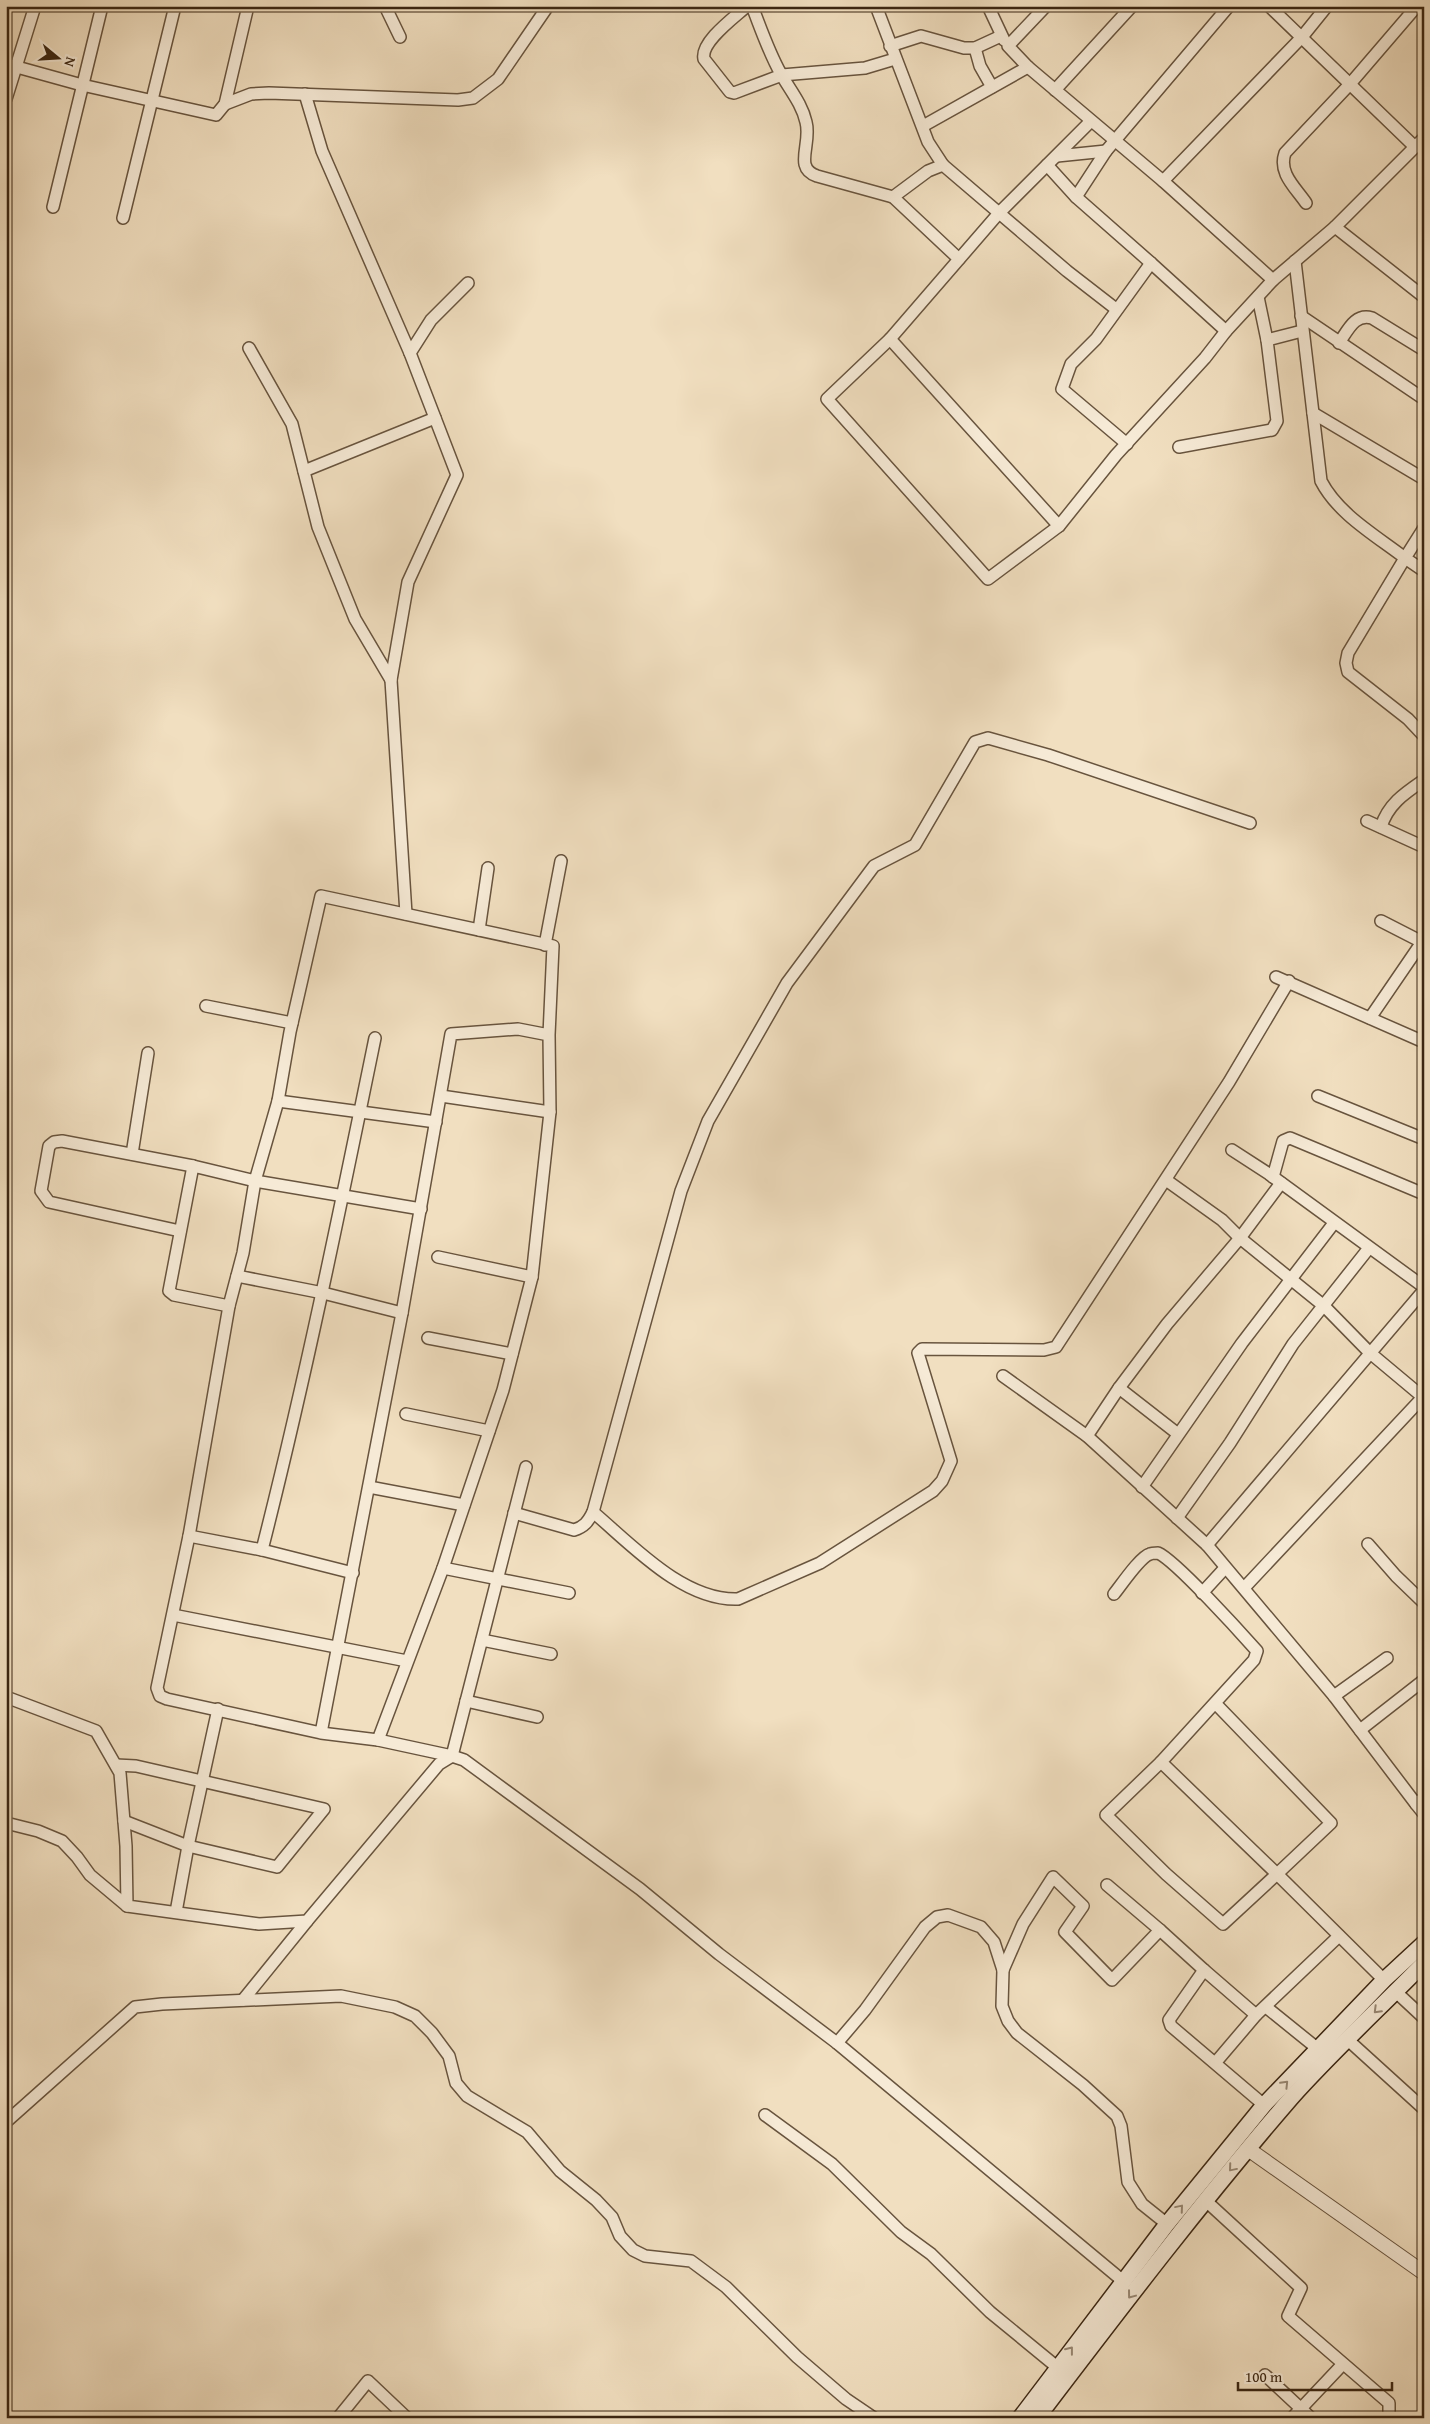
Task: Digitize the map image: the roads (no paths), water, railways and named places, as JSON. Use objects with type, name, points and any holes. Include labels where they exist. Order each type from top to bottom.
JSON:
[{"type":"main road","points":[[1020,2418],[1167,2224],[1264,2105],[1384,1980],[1424,1943]]},
{"type":"main road","points":[[1037,2418],[1205,2200],[1248,2149],[1320,2066],[1424,1963]]},
{"type":"street","points":[[6,99],[11,65],[35,6]]},
{"type":"street","points":[[54,207],[102,6]]},
{"type":"street","points":[[123,218],[175,6]]},
{"type":"street","points":[[11,65],[82,85],[216,115],[225,104],[248,6]]},
{"type":"street","points":[[385,6],[400,37]]},
{"type":"street","points":[[225,104],[251,94],[305,94],[458,100],[473,98],[498,79],[548,6]]},
{"type":"street","points":[[752,6],[782,75],[806,120],[809,136],[804,166],[806,171],[817,176],[893,197],[959,259]]},
{"type":"street","points":[[876,6],[932,152],[943,165],[999,213],[1116,309]]},
{"type":"street","points":[[988,6],[1001,36],[1028,67],[1090,122],[1115,140],[1163,181],[1273,280]]},
{"type":"street","points":[[1008,46],[1046,6]]},
{"type":"street","points":[[1055,90],[1132,6]]},
{"type":"street","points":[[1076,197],[1106,151],[1229,6]]},
{"type":"street","points":[[1269,6],[1414,146]]},
{"type":"street","points":[[1163,181],[1302,37],[1327,6]]},
{"type":"street","points":[[1306,203],[1283,170],[1282,163],[1285,153],[1350,84],[1417,6]]},
{"type":"street","points":[[740,8],[707,43],[703,53],[704,58],[726,90],[734,93],[782,75],[865,68],[895,59]]},
{"type":"street","points":[[890,46],[921,36],[964,48],[975,48],[1001,36]]},
{"type":"street","points":[[975,48],[980,66],[992,87]]},
{"type":"street","points":[[923,126],[1028,67]]},
{"type":"street","points":[[305,94],[322,150],[410,353],[458,475],[408,582],[391,680],[406,914]]},
{"type":"street","points":[[1090,122],[999,213],[890,338],[827,399],[988,579],[1059,526],[1126,444],[1273,280],[1334,227],[1424,138]]},
{"type":"street","points":[[1057,156],[1106,151]]},
{"type":"street","points":[[893,197],[928,171],[943,165]]},
{"type":"street","points":[[1047,165],[1076,197],[1226,331]]},
{"type":"street","points":[[1334,227],[1424,297]]},
{"type":"street","points":[[1295,261],[1321,481],[1328,494],[1345,512],[1424,571]]},
{"type":"street","points":[[1126,444],[1062,388],[1071,364],[1096,339],[1151,263]]},
{"type":"street","points":[[410,353],[431,320],[468,283]]},
{"type":"street","points":[[1179,447],[1264,432],[1276,427],[1277,421],[1267,340],[1258,297]]},
{"type":"street","points":[[1301,316],[1424,399]]},
{"type":"street","points":[[1339,343],[1357,319],[1364,316],[1372,318],[1424,350]]},
{"type":"street","points":[[1267,340],[1302,331]]},
{"type":"street","points":[[890,338],[1059,526]]},
{"type":"street","points":[[249,348],[292,424],[318,527],[355,619],[391,680]]},
{"type":"street","points":[[1313,413],[1424,479]]},
{"type":"street","points":[[304,471],[435,418]]},
{"type":"street","points":[[1424,528],[1371,612],[1348,653],[1346,663],[1348,672],[1353,677],[1408,720],[1424,736]]},
{"type":"street","points":[[514,1513],[574,1530],[583,1527],[593,1512],[680,1191],[708,1121],[787,983],[874,866],[915,845],[975,742],[988,738],[1048,755],[1250,823]]},
{"type":"street","points":[[1381,827],[1385,816],[1398,799],[1424,780]]},
{"type":"street","points":[[1367,821],[1424,847]]},
{"type":"street","points":[[545,944],[561,861]]},
{"type":"street","points":[[479,930],[488,868]]},
{"type":"street","points":[[378,1740],[443,1568],[489,1431],[532,1278],[550,1112],[549,1035],[553,946],[321,896],[292,1023],[278,1101],[256,1181],[229,1306],[189,1536],[157,1688],[160,1696],[321,1733],[378,1740],[464,1760],[640,1889],[719,1954],[837,2042],[1123,2281]]},
{"type":"street","points":[[1370,1018],[1423,943],[1381,921]]},
{"type":"street","points":[[1276,977],[1289,981],[1424,1042]]},
{"type":"street","points":[[593,1512],[666,1574],[709,1595],[726,1600],[738,1599],[820,1563],[933,1491],[948,1471],[951,1461],[918,1353],[922,1349],[1044,1350],[1056,1347],[1229,1082],[1289,981]]},
{"type":"street","points":[[206,1006],[292,1023]]},
{"type":"street","points":[[321,1733],[336,1647],[353,1573],[402,1313],[451,1034],[518,1028],[549,1035]]},
{"type":"street","points":[[262,1550],[323,1293],[341,1197],[375,1038]]},
{"type":"street","points":[[132,1154],[148,1053]]},
{"type":"street","points":[[440,1096],[550,1112]]},
{"type":"street","points":[[1318,1096],[1424,1139]]},
{"type":"street","points":[[278,1101],[436,1122]]},
{"type":"street","points":[[1087,1436],[1119,1388],[1168,1324],[1240,1238],[1277,1180],[1283,1141],[1290,1138],[1424,1194]]},
{"type":"street","points":[[180,1232],[49,1202],[41,1191],[49,1146],[54,1142],[62,1140],[193,1166],[256,1181],[341,1197],[421,1209]]},
{"type":"street","points":[[1206,1545],[1424,1289],[1277,1180],[1232,1150]]},
{"type":"street","points":[[193,1166],[169,1291],[174,1295],[229,1306]]},
{"type":"street","points":[[1166,1180],[1215,1214],[1240,1238],[1324,1306],[1369,1352],[1424,1397],[1244,1588]]},
{"type":"street","points":[[1142,1487],[1242,1343],[1334,1223]]},
{"type":"street","points":[[1177,1518],[1230,1442],[1294,1344],[1369,1248]]},
{"type":"street","points":[[438,1257],[532,1278]]},
{"type":"street","points":[[237,1276],[323,1293],[402,1313]]},
{"type":"street","points":[[428,1338],[512,1354]]},
{"type":"street","points":[[1003,1376],[1087,1436],[1206,1545],[1244,1588],[1420,1801],[1424,1814]]},
{"type":"street","points":[[1119,1388],[1178,1434]]},
{"type":"street","points":[[406,1414],[489,1431]]},
{"type":"street","points":[[243,2000],[439,1764],[452,1756],[526,1467]]},
{"type":"street","points":[[369,1486],[464,1505]]},
{"type":"street","points":[[189,1536],[262,1550],[353,1573]]},
{"type":"street","points":[[1368,1544],[1396,1576],[1424,1603]]},
{"type":"street","points":[[1114,1594],[1144,1557],[1152,1553],[1158,1553],[1202,1593],[1257,1651],[1254,1660],[1161,1762],[1106,1815],[1166,1874],[1222,1924],[1331,1823],[1215,1703]]},
{"type":"street","points":[[443,1568],[569,1593]]},
{"type":"street","points":[[1202,1593],[1225,1568]]},
{"type":"street","points":[[173,1615],[407,1661]]},
{"type":"street","points":[[482,1640],[551,1654]]},
{"type":"street","points":[[1334,1696],[1387,1658]]},
{"type":"street","points":[[1360,1730],[1424,1680]]},
{"type":"street","points":[[6,1697],[96,1732],[116,1765],[120,1773],[124,1820],[127,1906]]},
{"type":"street","points":[[466,1701],[537,1717]]},
{"type":"street","points":[[176,1912],[188,1846],[218,1709]]},
{"type":"street","points":[[1161,1762],[1384,1980]]},
{"type":"street","points":[[116,1765],[136,1766],[324,1809],[277,1867],[188,1846],[124,1820]]},
{"type":"street","points":[[6,1823],[38,1831],[62,1841],[78,1857],[90,1875],[127,1906],[259,1924],[307,1922]]},
{"type":"street","points":[[1003,1970],[1023,1924],[1053,1877],[1083,1906],[1065,1932],[1112,1980],[1160,1930]]},
{"type":"street","points":[[1107,1885],[1256,2015]]},
{"type":"street","points":[[837,2042],[865,2010],[925,1927],[938,1918],[948,1915],[981,1927],[994,1942],[1003,1970],[1002,2006],[1008,2021],[1018,2033],[1083,2085],[1117,2116],[1121,2126],[1128,2182],[1142,2204],[1167,2224]]},
{"type":"street","points":[[1216,2062],[1256,2015],[1339,1936]]},
{"type":"street","points":[[1204,1970],[1169,2020],[1171,2026],[1216,2062],[1264,2105]]},
{"type":"street","points":[[1396,1992],[1424,2018]]},
{"type":"street","points":[[6,2122],[135,2007],[341,1996],[394,2007],[415,2016],[432,2033],[448,2056],[456,2083],[467,2096],[527,2132],[560,2171],[596,2200],[612,2217],[620,2236],[633,2250],[645,2256],[691,2261],[726,2287],[798,2357],[839,2393],[874,2418]]},
{"type":"street","points":[[1266,2007],[1318,2049]]},
{"type":"street","points":[[1348,2040],[1424,2110]]},
{"type":"street","points":[[765,2115],[832,2164],[901,2232],[930,2254],[990,2312],[1057,2367]]},
{"type":"street","points":[[1248,2149],[1424,2273]]},
{"type":"street","points":[[1205,2200],[1301,2288],[1288,2316],[1389,2403],[1389,2415],[1386,2418]]},
{"type":"street","points":[[1292,2418],[1342,2364]]},
{"type":"street","points":[[1265,2375],[1311,2418]]},
{"type":"street","points":[[338,2418],[368,2381],[408,2418]]}]
